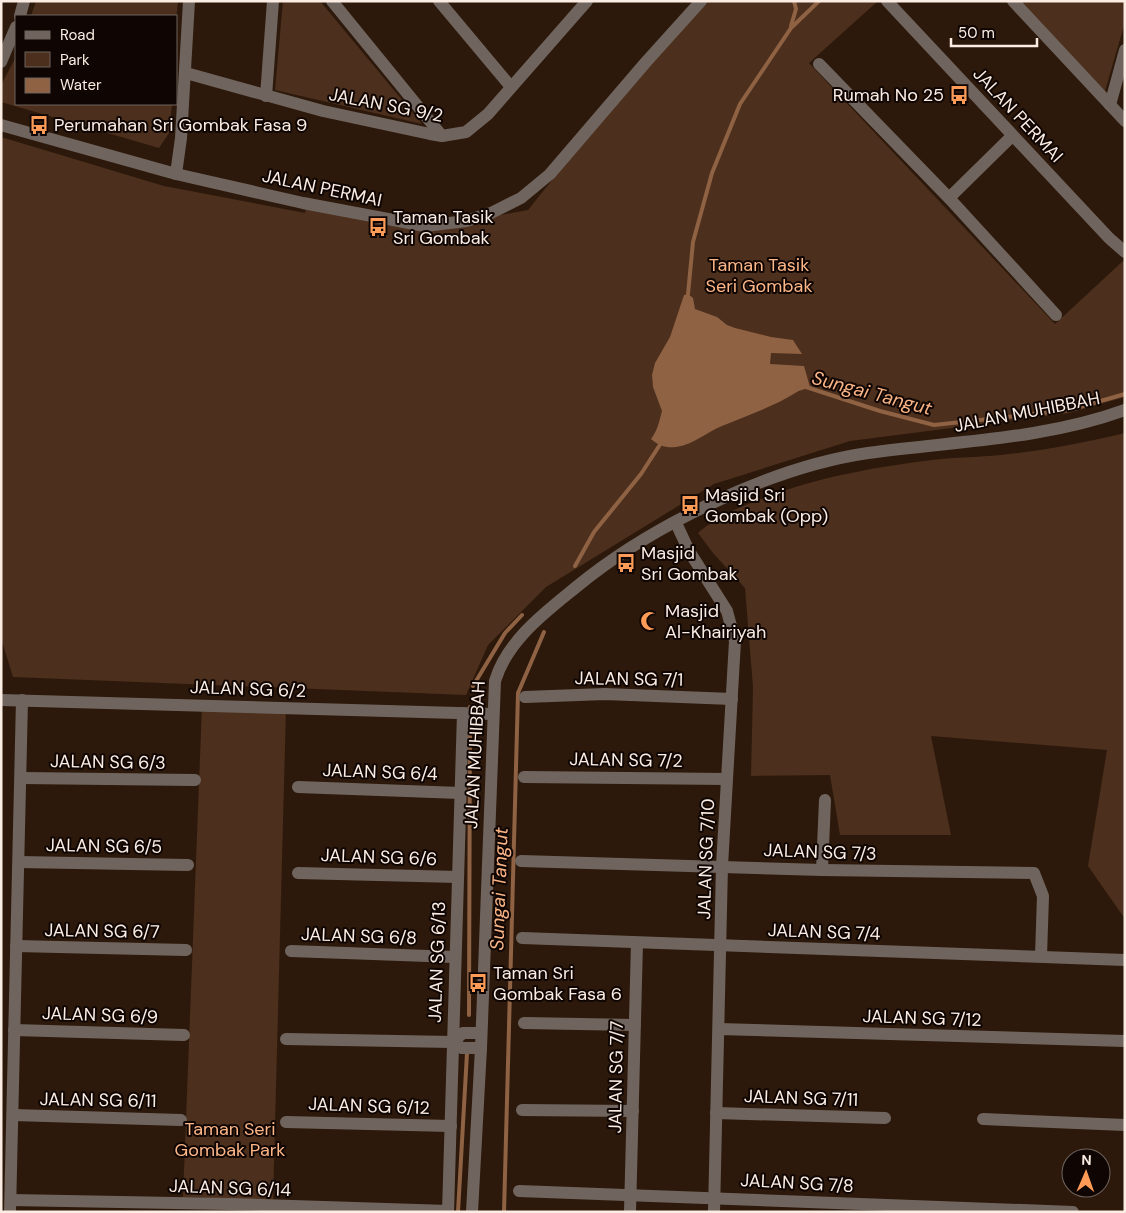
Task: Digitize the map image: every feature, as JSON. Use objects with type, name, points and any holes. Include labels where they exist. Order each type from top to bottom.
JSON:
[{"type":"street","points":[[20,15],[24,1]]},
{"type":"street","points":[[176,174],[186,74],[189,1]]},
{"type":"street","points":[[266,96],[273,1]]},
{"type":"street","points":[[332,1],[442,136]]},
{"type":"street","points":[[439,1],[511,87]]},
{"type":"street","name":"JALAN SG 9/2","points":[[186,74],[323,111],[442,136],[466,132],[488,114],[587,1]]},
{"type":"street","name":"JALAN PERMAI","points":[[1,125],[176,174],[303,203],[425,226],[466,221],[491,213],[521,198],[550,174],[701,1]]},
{"type":"street","name":"JALAN PERMAI","points":[[887,1],[1012,136],[1109,238],[1125,252]]},
{"type":"street","points":[[1013,1],[1125,121]]},
{"type":"street","points":[[1,62],[15,30]]},
{"type":"street","points":[[1110,105],[1125,50]]},
{"type":"street","points":[[819,64],[949,198],[1056,315]]},
{"type":"street","points":[[949,198],[1012,136]]},
{"type":"street","name":"JALAN MUHIBBAH","points":[[472,1212],[482,1033],[495,681],[499,667],[520,638],[558,602],[599,569],[676,523],[728,496],[778,475],[828,461],[867,453],[1008,437],[1068,426],[1125,410]]},
{"type":"street","name":"JALAN SG 7/10","points":[[676,523],[689,551],[727,611],[735,641],[722,866],[722,946],[714,1212]]},
{"type":"street","name":"JALAN SG 7/1","points":[[525,697],[605,694],[732,699]]},
{"type":"street","name":"JALAN SG 6/2","points":[[1,700],[493,714]]},
{"type":"street","points":[[11,1206],[16,946],[22,778],[22,700]]},
{"type":"street","name":"JALAN SG 6/13","points":[[448,1212],[460,793],[469,713]]},
{"type":"street","name":"JALAN SG 7/2","points":[[524,777],[727,779]]},
{"type":"street","name":"JALAN SG 6/3","points":[[22,778],[194,780]]},
{"type":"street","name":"JALAN SG 6/4","points":[[298,787],[460,793]]},
{"type":"street","points":[[822,870],[825,800]]},
{"type":"street","name":"JALAN SG 7/3","points":[[520,861],[822,870],[1034,873],[1042,896],[1041,956]]},
{"type":"street","name":"JALAN SG 6/5","points":[[19,862],[188,865]]},
{"type":"street","name":"JALAN SG 6/6","points":[[298,872],[458,877]]},
{"type":"street","name":"JALAN SG 7/4","points":[[522,938],[1125,960]]},
{"type":"street","name":"JALAN SG 7/7","points":[[630,1212],[637,943]]},
{"type":"street","name":"JALAN SG 6/7","points":[[16,946],[186,950]]},
{"type":"street","name":"JALAN SG 6/8","points":[[292,951],[455,957]]},
{"type":"street","points":[[524,1023],[635,1025]]},
{"type":"street","name":"JALAN SG 7/12","points":[[719,1029],[1125,1041]]},
{"type":"street","name":"JALAN SG 6/9","points":[[14,1030],[184,1035]]},
{"type":"street","points":[[452,1042],[463,1033],[482,1033]]},
{"type":"street","points":[[286,1039],[452,1042],[462,1048],[481,1048]]},
{"type":"street","points":[[522,1110],[633,1111]]},
{"type":"street","name":"JALAN SG 7/11","points":[[716,1113],[885,1118]]},
{"type":"street","name":"JALAN SG 6/11","points":[[13,1115],[181,1120]]},
{"type":"street","points":[[983,1120],[1125,1125]]},
{"type":"street","name":"JALAN SG 6/12","points":[[286,1122],[451,1126]]},
{"type":"street","name":"JALAN SG 7/8","points":[[519,1191],[1073,1212]]},
{"type":"street","name":"JALAN SG 6/14","points":[[11,1206],[229,1204],[448,1212]]},
{"type":"green space","points":[[36,1],[178,1],[177,15],[31,15]]},
{"type":"green space","points":[[283,1],[320,1],[422,124],[275,90]]},
{"type":"green space","name":"Taman Tasik Seri Gombak","points":[[705,1],[878,1],[809,63],[1055,324],[1123,261],[1125,262],[1125,397],[1069,413],[850,441],[714,484],[546,587],[488,645],[466,695],[13,677],[1,638],[1,137],[164,186],[305,213],[307,205],[429,228],[528,210],[646,63]]},
{"type":"green space","points":[[1020,1],[1125,1],[1125,22],[1105,91]]},
{"type":"green space","points":[[15,59],[15,105],[172,105],[169,133],[159,148],[1,102],[1,85]]},
{"type":"green space","points":[[1125,433],[1125,919],[1088,866],[1107,750],[931,736],[951,835],[840,835],[830,775],[751,776],[753,687],[745,588],[713,553],[698,533],[721,517],[746,505],[786,490],[829,478],[941,459],[1001,455],[1038,450]]},
{"type":"green space","name":"Taman Seri Gombak Park","points":[[202,706],[286,708],[273,1200],[183,1197]]},
{"type":"water","points":[[688,294],[693,298],[695,309],[717,317],[727,325],[771,337],[793,340],[802,354],[771,353],[770,364],[804,366],[810,387],[716,429],[688,444],[666,447],[651,439],[657,429],[662,411],[653,387],[652,375],[655,363],[670,337],[684,295]]},
{"type":"waterway","points":[[791,26],[796,9],[794,1]]},
{"type":"waterway","points":[[688,294],[693,242],[712,173],[740,104],[791,28],[819,1]]},
{"type":"waterway","name":"Sungai Tangut","points":[[806,387],[880,411],[934,425],[1069,410],[1125,394]]},
{"type":"waterway","name":"Sungai Tangut","points":[[575,566],[594,532],[641,474],[661,443]]},
{"type":"waterway","points":[[473,686],[505,633],[522,615]]},
{"type":"waterway","name":"Sungai Tangut","points":[[504,1212],[518,693],[544,632]]},
{"type":"waterway","points":[[469,1015],[470,707]]},
{"type":"waterway","points":[[458,1212],[467,1053]]},
{"type":"place","name":"Rumah No 25","points":[[959,95]]},
{"type":"place","name":"Perumahan Sri Gombak Fasa 9","points":[[39,125]]},
{"type":"place","name":"Taman Tasik Sri Gombak","points":[[378,227]]},
{"type":"place","name":"Masjid Sri Gombak (Opp)","points":[[690,505]]},
{"type":"place","name":"Masjid Sri Gombak","points":[[626,563]]},
{"type":"place","name":"Masjid Al-Khairiyah","points":[[650,621]]},
{"type":"place","name":"Taman Sri Gombak Fasa 6","points":[[478,983]]}]
